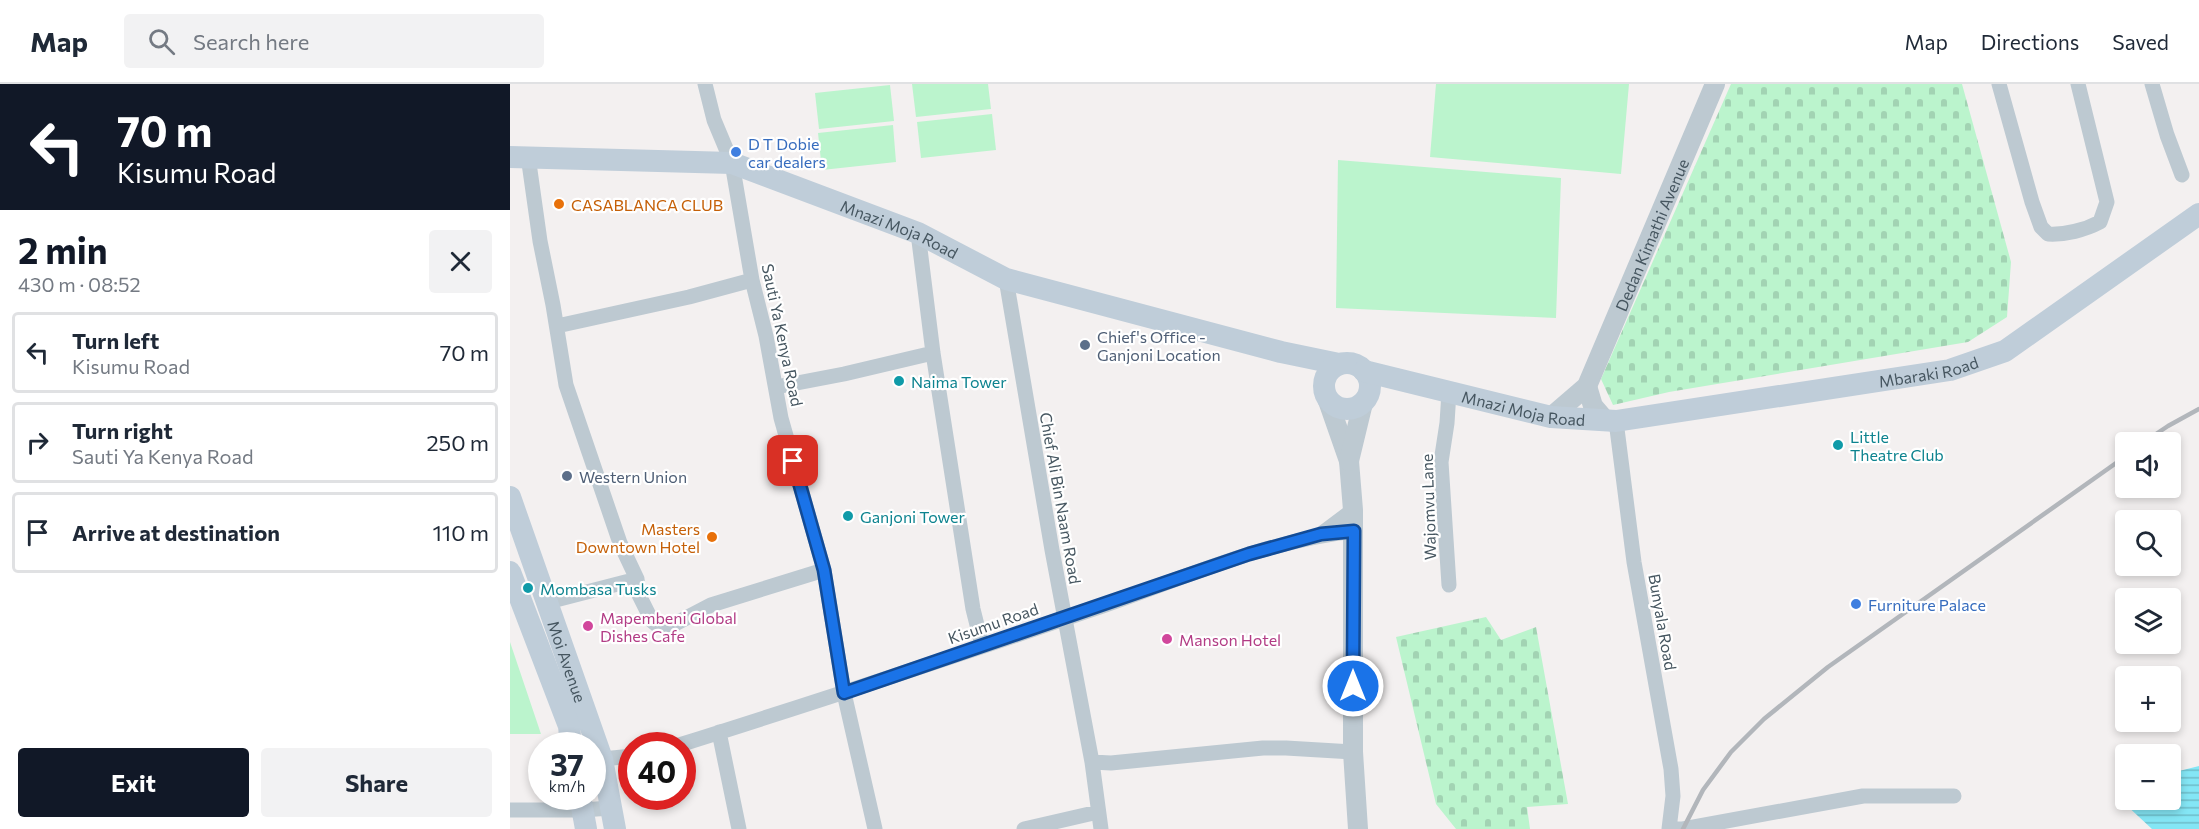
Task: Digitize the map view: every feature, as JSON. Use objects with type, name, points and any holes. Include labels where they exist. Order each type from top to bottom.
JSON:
[{"type":"main road","name":"Mnazi Moja Road","points":[[519,156],[732,163],[918,233],[1006,279],[1281,352],[1340,364]]},
{"type":"main road","name":"Mbaraki Road","points":[[1610,421],[1950,370],[1990,357],[2005,351],[2028,336],[2199,214]]},
{"type":"main road","points":[[1281,352],[1325,391],[1337,407],[1343,409],[1357,407],[1365,400],[1370,388],[1369,379],[1357,365],[1340,364],[1331,369],[1326,376],[1325,391]]},
{"type":"main road","name":"Mnazi Moja Road","points":[[1364,371],[1551,417],[1610,421]]},
{"type":"main road","points":[[1365,400],[1440,390]]},
{"type":"main road","name":"Moi Avenue","points":[[510,497],[548,602],[589,732]]},
{"type":"main road","name":"Moi Avenue","points":[[510,572],[569,732]]},
{"type":"main road","name":"Moi Avenue","points":[[606,792],[613,818]]},
{"type":"street","name":"Sauti Ya Kenya Road","points":[[705,84],[714,120],[732,163],[752,280],[766,336],[781,418],[824,570],[844,693],[875,829]]},
{"type":"street","name":"Dedan Kimathi Avenue","points":[[1551,417],[1587,386],[1715,84]]},
{"type":"street","points":[[2000,84],[2032,202],[2042,226],[2048,234],[2056,235],[2093,226],[2100,222],[2107,202],[2078,84]]},
{"type":"street","points":[[2152,84],[2182,175]]},
{"type":"street","points":[[519,156],[540,241],[566,385],[620,543],[637,579],[639,595],[652,621],[664,628],[674,626],[711,605],[824,570]]},
{"type":"street","points":[[918,233],[933,352],[973,609],[982,645]]},
{"type":"street","name":"Chief Ali Bin Naam Road","points":[[1006,279],[1026,404],[1092,762],[1101,829]]},
{"type":"street","points":[[557,326],[689,297],[752,280]]},
{"type":"street","points":[[776,387],[933,352]]},
{"type":"street","points":[[1587,386],[1593,406],[1610,421]]},
{"type":"street","name":"Wajomvu Lane","points":[[1440,390],[1447,423],[1441,462],[1449,585]]},
{"type":"street","points":[[1325,391],[1349,461],[1353,510],[1353,752],[1358,829]]},
{"type":"street","points":[[1349,461],[1365,400]]},
{"type":"street","name":"Bunyala Road","points":[[1610,421],[1671,769],[1673,796],[1669,829]]},
{"type":"street","name":"Kisumu Road","points":[[1321,534],[1353,510]]},
{"type":"street","name":"Kisumu Road","points":[[696,739],[844,693],[1249,554],[1321,534],[1354,531]]},
{"type":"street","points":[[548,602],[637,579]]},
{"type":"street","points":[[719,732],[739,829]]},
{"type":"street","points":[[1092,762],[1111,763],[1286,747],[1353,752]]},
{"type":"street","points":[[1669,829],[1695,827],[1863,796],[1954,796]]},
{"type":"street","points":[[510,810],[583,812],[613,818]]},
{"type":"street","points":[[1024,829],[1098,812]]},
{"type":"green space","points":[[912,84],[988,84],[991,109],[916,117]]},
{"type":"green space","points":[[1436,84],[1629,84],[1621,174],[1430,157]]},
{"type":"green space","points":[[1731,84],[1962,84],[2011,262],[2007,317],[1968,342],[1669,392],[1613,405],[1601,379]]},
{"type":"green space","points":[[890,85],[894,121],[819,129],[815,93]]},
{"type":"green space","points":[[992,114],[996,150],[921,158],[917,122]]},
{"type":"green space","points":[[893,125],[896,162],[822,170],[818,133]]},
{"type":"green space","points":[[1338,160],[1561,178],[1556,318],[1336,308]]},
{"type":"green space","points":[[1486,617],[1501,640],[1536,627],[1568,804],[1527,807],[1530,829],[1456,829],[1436,804],[1396,637]]},
{"type":"green space","points":[[510,642],[540,732],[510,734]]},
{"type":"water","points":[[2199,766],[2199,829],[2152,829],[2132,810],[2181,810],[2181,770]]},
{"type":"railway","points":[[2159,432],[2199,409]]},
{"type":"railway","points":[[1683,829],[1703,790],[1731,752],[1764,719],[1828,667],[2115,464]]},
{"type":"place","name":"D T Dobie car dealers","points":[[736,152]]},
{"type":"place","name":"CASABLANCA CLUB","points":[[559,204]]},
{"type":"place","name":"Chief's Office - Ganjoni Location","points":[[1085,345]]},
{"type":"place","name":"Naima Tower","points":[[899,381]]},
{"type":"place","name":"Little Theatre Club","points":[[1838,445]]},
{"type":"place","name":"Western Union","points":[[567,476]]},
{"type":"place","name":"Ganjoni Tower","points":[[848,516]]},
{"type":"place","name":"Masters Downtown Hotel","points":[[712,537]]},
{"type":"place","name":"Mombasa Tusks","points":[[528,588]]},
{"type":"place","name":"Furniture Palace","points":[[1856,604]]},
{"type":"place","name":"Mapembeni Global Dishes Cafe","points":[[588,626]]},
{"type":"place","name":"Manson Hotel","points":[[1167,639]]},
{"type":"route","points":[[793,461],[824,570],[844,693],[1249,554],[1321,534],[1354,531],[1353,686]]}]
